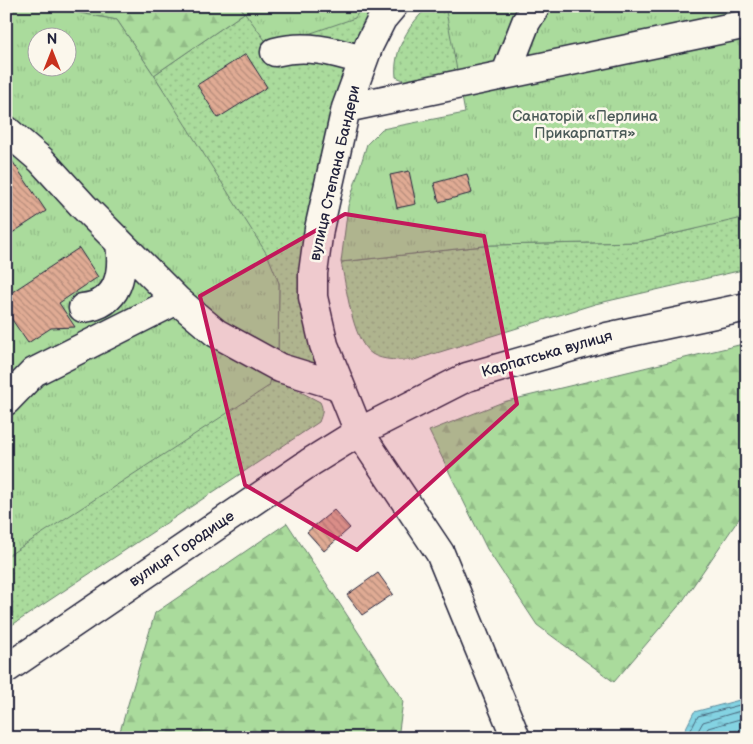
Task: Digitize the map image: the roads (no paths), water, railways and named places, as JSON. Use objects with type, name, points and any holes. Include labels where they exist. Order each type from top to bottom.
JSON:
[{"type":"street","name":"вулиця Степана Бандери","points":[[393,6],[382,19],[362,60],[346,108],[319,229],[313,273],[313,298],[324,345],[359,432],[440,553],[516,738]]},
{"type":"street","points":[[506,73],[526,22],[536,6]]},
{"type":"street","points":[[346,108],[747,24]]},
{"type":"street","points":[[275,52],[290,48],[311,47],[330,50],[362,60]]},
{"type":"street","points":[[6,130],[41,160],[177,300],[216,333],[280,368],[339,386]]},
{"type":"street","points":[[83,308],[93,307],[113,294],[120,272],[120,243]]},
{"type":"street","points":[[6,401],[34,372],[177,300]]},
{"type":"street","name":"Карпатська вулиця","points":[[359,432],[437,391],[496,367],[607,336],[747,307]]},
{"type":"street","name":"вулиця Городище","points":[[6,669],[309,463],[359,432]]},
{"type":"water","points":[[747,698],[747,738],[681,738],[694,712]]},
{"type":"park label","name":"Санаторій «Перлина Прикарпаття»","points":[[585,124]]}]
